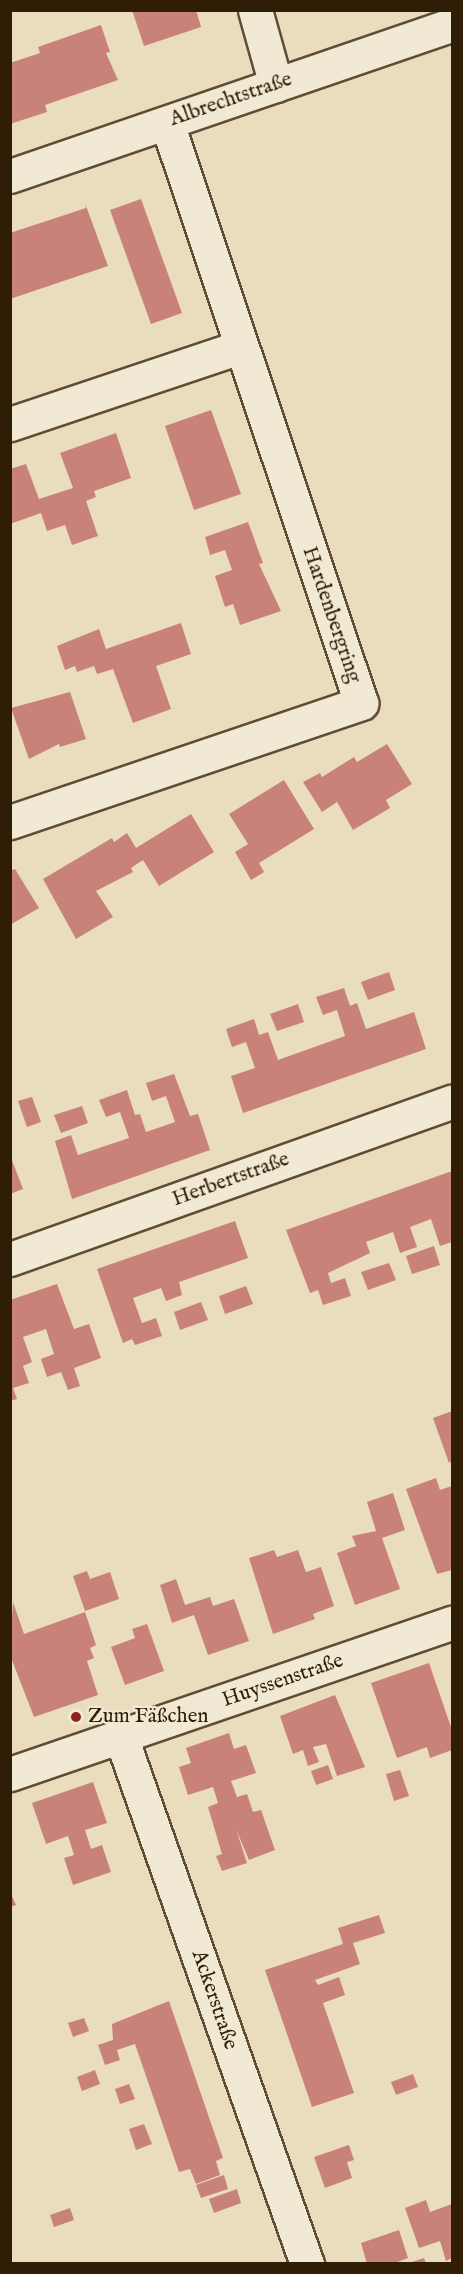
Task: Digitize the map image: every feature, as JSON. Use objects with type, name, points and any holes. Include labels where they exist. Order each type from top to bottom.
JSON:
[{"type":"street","points":[[255,10],[276,85]]},
{"type":"street","name":"Albrechtstraße","points":[[10,177],[453,25]]},
{"type":"street","name":"Hardenbergring","points":[[10,822],[361,703],[240,347],[167,123]]},
{"type":"street","points":[[10,424],[240,347]]},
{"type":"street","name":"Herbertstraße","points":[[10,1259],[453,1102]]},
{"type":"street","name":"Huyssenstraße","points":[[10,1774],[453,1623]]},
{"type":"street","name":"Ackerstraße","points":[[121,1737],[307,2264]]},
{"type":"building","points":[[132,10],[196,10],[201,27],[144,46]]},
{"type":"building","points":[[101,25],[110,52],[106,53],[118,80],[45,105],[47,112],[10,124],[10,63],[40,53],[38,47]]},
{"type":"building","points":[[141,199],[182,313],[151,324],[110,210]]},
{"type":"building","points":[[85,203],[108,266],[10,299],[10,233],[86,208]]},
{"type":"building","points":[[211,410],[241,494],[194,510],[165,426]]},
{"type":"building","points":[[116,433],[131,478],[94,491],[96,497],[86,501],[98,536],[72,545],[65,525],[47,531],[41,513],[10,524],[10,469],[26,464],[39,499],[73,488],[60,453]]},
{"type":"building","points":[[248,522],[263,563],[259,564],[281,611],[240,625],[233,604],[225,607],[215,576],[232,570],[225,550],[210,555],[205,537]]},
{"type":"building","points":[[181,623],[191,654],[156,666],[171,709],[133,723],[113,669],[97,674],[94,666],[77,672],[75,666],[65,670],[57,646],[99,629],[106,649]]},
{"type":"building","points":[[70,692],[86,739],[60,747],[59,744],[29,759],[11,708]]},
{"type":"building","points":[[387,744],[412,784],[386,800],[390,808],[353,830],[337,802],[322,812],[303,782],[320,773],[322,777],[354,757],[357,762]]},
{"type":"building","points":[[284,780],[314,829],[259,863],[264,872],[251,880],[235,852],[248,844],[229,814]]},
{"type":"building","points":[[191,814],[214,852],[159,886],[143,860],[131,868],[133,872],[96,891],[113,917],[76,939],[43,879],[112,838],[114,842],[127,833],[136,848]]},
{"type":"building","points":[[15,869],[39,908],[10,925],[10,871]]},
{"type":"building","points":[[389,972],[395,990],[368,1000],[361,982]]},
{"type":"building","points":[[344,988],[350,1006],[357,1003],[366,1029],[414,1012],[426,1049],[243,1113],[231,1076],[255,1068],[246,1042],[232,1047],[226,1029],[254,1019],[259,1035],[268,1032],[278,1060],[345,1036],[337,1010],[323,1015],[316,997]]},
{"type":"building","points":[[298,1004],[304,1022],[277,1031],[270,1014]]},
{"type":"building","points":[[174,1074],[190,1116],[198,1114],[210,1150],[72,1199],[55,1141],[71,1135],[78,1155],[129,1138],[120,1112],[106,1117],[99,1100],[127,1090],[135,1115],[140,1114],[146,1132],[175,1122],[166,1096],[152,1101],[146,1083]]},
{"type":"building","points":[[32,1097],[41,1122],[27,1127],[18,1101]]},
{"type":"building","points":[[82,1106],[88,1123],[61,1133],[54,1115]]},
{"type":"building","points":[[10,1155],[23,1189],[10,1194]]},
{"type":"building","points":[[452,1171],[452,1242],[440,1246],[431,1219],[410,1227],[417,1247],[400,1253],[393,1232],[366,1242],[370,1253],[328,1273],[331,1283],[345,1278],[351,1296],[323,1305],[318,1290],[310,1293],[286,1230]]},
{"type":"building","points":[[235,1221],[248,1258],[179,1282],[182,1295],[166,1301],[161,1288],[133,1298],[142,1323],[156,1318],[162,1336],[135,1345],[132,1339],[123,1343],[97,1269]]},
{"type":"building","points":[[434,1246],[440,1265],[412,1274],[406,1256]]},
{"type":"building","points":[[389,1263],[396,1280],[368,1290],[361,1272]]},
{"type":"building","points":[[57,1284],[74,1329],[89,1324],[101,1358],[74,1368],[80,1386],[68,1390],[61,1372],[47,1377],[41,1359],[54,1354],[46,1329],[23,1337],[32,1362],[23,1366],[29,1383],[13,1388],[17,1399],[10,1401],[10,1300]]},
{"type":"building","points":[[246,1286],[253,1304],[225,1314],[219,1296]]},
{"type":"building","points":[[201,1302],[208,1320],[180,1330],[174,1312]]},
{"type":"building","points":[[452,1411],[452,1461],[449,1463],[433,1418]]},
{"type":"building","points":[[436,1478],[440,1490],[452,1486],[452,1570],[437,1574],[406,1489]]},
{"type":"building","points":[[393,1493],[405,1530],[382,1538],[400,1589],[355,1605],[337,1553],[356,1546],[352,1536],[376,1531],[367,1502]]},
{"type":"building","points":[[274,1550],[277,1557],[298,1550],[306,1572],[321,1567],[334,1606],[313,1614],[315,1619],[273,1634],[249,1558]]},
{"type":"building","points":[[87,1571],[90,1579],[110,1572],[119,1599],[85,1611],[73,1576]]},
{"type":"building","points":[[176,1579],[185,1605],[210,1597],[213,1606],[234,1599],[249,1641],[208,1655],[194,1615],[172,1623],[160,1585]]},
{"type":"building","points":[[13,1602],[24,1634],[85,1612],[96,1645],[90,1648],[94,1658],[87,1661],[98,1695],[34,1717],[10,1655]]},
{"type":"building","points":[[147,1624],[164,1671],[125,1685],[111,1647],[135,1638],[132,1629]]},
{"type":"building","points":[[429,1663],[452,1730],[452,1750],[430,1758],[427,1747],[397,1758],[371,1683]]},
{"type":"building","points":[[335,1695],[365,1767],[337,1776],[326,1744],[313,1747],[319,1762],[308,1766],[303,1750],[293,1754],[280,1716]]},
{"type":"building","points":[[229,1733],[234,1749],[246,1745],[256,1773],[231,1781],[237,1797],[247,1794],[253,1812],[261,1810],[275,1850],[249,1860],[236,1829],[247,1863],[222,1871],[216,1856],[222,1854],[208,1807],[218,1803],[213,1787],[188,1795],[179,1767],[191,1763],[186,1748]]},
{"type":"building","points":[[328,1765],[333,1779],[316,1785],[311,1771]]},
{"type":"building","points":[[400,1770],[409,1796],[394,1801],[386,1774]]},
{"type":"building","points":[[93,1782],[107,1823],[85,1830],[91,1849],[102,1845],[111,1872],[73,1885],[64,1858],[74,1855],[68,1836],[46,1844],[32,1803]]},
{"type":"building","points":[[10,1892],[16,1905],[10,1907]]},
{"type":"building","points":[[379,1915],[385,1933],[353,1943],[360,1964],[315,1980],[318,1985],[339,1977],[345,1995],[323,2003],[354,2093],[312,2107],[265,1970],[343,1944],[338,1928]]},
{"type":"building","points":[[169,2001],[223,2158],[216,2161],[220,2175],[196,2184],[190,2169],[179,2172],[135,2044],[117,2050],[120,2060],[105,2065],[98,2045],[113,2040],[112,2024]]},
{"type":"building","points":[[84,2018],[89,2031],[73,2037],[68,2023]]},
{"type":"building","points":[[95,2070],[100,2084],[82,2091],[77,2077]]},
{"type":"building","points":[[413,2074],[418,2087],[396,2095],[391,2082]]},
{"type":"building","points":[[129,2084],[135,2099],[120,2104],[115,2089]]},
{"type":"building","points":[[144,2124],[152,2144],[136,2150],[129,2129]]},
{"type":"building","points":[[349,2145],[354,2160],[347,2162],[352,2178],[325,2188],[314,2157]]},
{"type":"building","points":[[224,2175],[228,2189],[201,2198],[196,2185]]},
{"type":"building","points":[[237,2189],[241,2203],[214,2213],[209,2199]]},
{"type":"building","points":[[426,2200],[430,2212],[452,2204],[452,2258],[446,2261],[440,2241],[419,2248],[405,2208]]},
{"type":"building","points":[[70,2208],[74,2220],[54,2227],[50,2215]]},
{"type":"building","points":[[399,2230],[408,2258],[392,2264],[367,2264],[361,2243]]},
{"type":"building","points":[[424,2258],[426,2264],[409,2264],[409,2263]]},
{"type":"place","name":"Zum Fäßchen","points":[[76,1717]]}]
